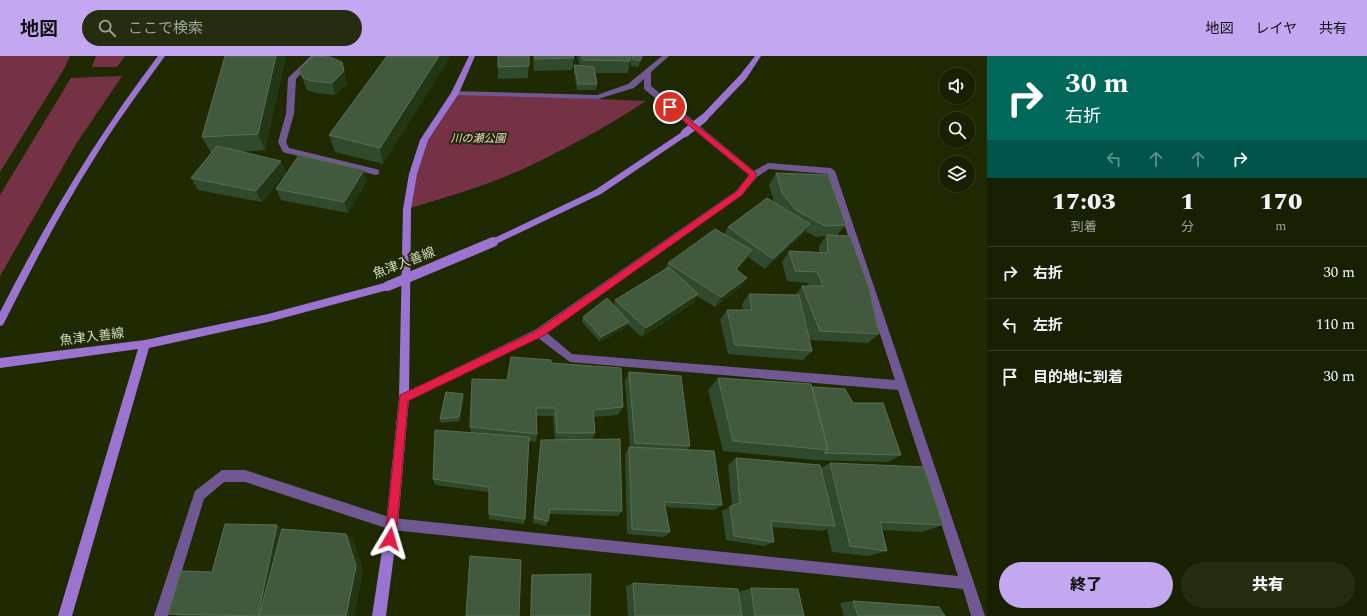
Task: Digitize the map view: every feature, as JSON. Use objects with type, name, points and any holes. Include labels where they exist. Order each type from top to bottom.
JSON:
[{"type":"street","points":[[0,322],[36,250],[95,150],[162,56]]},
{"type":"street","points":[[315,56],[292,78],[290,114],[282,142],[286,150],[376,172]]},
{"type":"street","points":[[380,616],[392,524],[404,398],[407,209],[413,174],[424,140],[455,93],[472,56]]},
{"type":"street","points":[[455,93],[598,97],[631,86],[666,56]]},
{"type":"street","name":"魚津入善線","points":[[0,362],[145,344],[268,318],[388,286],[493,242],[598,192],[685,133],[704,118],[743,77],[758,56]]},
{"type":"street","points":[[648,71],[647,87],[754,175]]},
{"type":"street","points":[[404,398],[539,334],[739,193],[754,175],[768,166],[831,172],[978,616]]},
{"type":"street","points":[[539,334],[570,358],[901,385]]},
{"type":"street","points":[[65,616],[145,344]]},
{"type":"street","points":[[161,616],[199,495],[222,476],[245,476],[392,524],[967,583]]},
{"type":"green space","points":[[0,56],[70,56],[64,69],[0,172]]},
{"type":"green space","points":[[96,56],[125,56],[117,67],[92,67]]},
{"type":"green space","points":[[122,76],[76,144],[0,276],[0,195],[71,78]]},
{"type":"green space","name":"川の瀬公園","points":[[455,93],[646,101],[586,137],[523,169],[451,196],[407,209],[424,140]]},
{"type":"building","points":[[225,56],[276,56],[258,134],[202,137]]},
{"type":"building","points":[[314,56],[330,57],[342,62],[344,71],[332,83],[312,81],[303,78],[299,69]]},
{"type":"building","points":[[387,56],[439,56],[380,148],[329,135]]},
{"type":"building","points":[[498,56],[529,56],[529,66],[498,67]]},
{"type":"building","points":[[535,56],[573,56],[574,58],[535,59]]},
{"type":"building","points":[[582,56],[630,56],[630,61],[583,60]]},
{"type":"building","points":[[632,56],[642,56],[640,61],[633,59]]},
{"type":"building","points":[[574,65],[594,67],[597,84],[578,84]]},
{"type":"building","points":[[217,146],[281,161],[256,191],[191,178]]},
{"type":"building","points":[[299,155],[364,170],[344,202],[276,189]]},
{"type":"building","points":[[776,173],[828,175],[846,225],[825,226],[796,210],[782,193]]},
{"type":"building","points":[[767,198],[810,224],[773,259],[728,227]]},
{"type":"building","points":[[715,229],[752,250],[736,269],[747,278],[721,297],[668,263]]},
{"type":"building","points":[[827,235],[850,236],[869,288],[879,334],[820,331],[802,286],[823,286],[817,272],[795,271],[789,251],[828,253]]},
{"type":"building","points":[[669,267],[698,294],[646,328],[615,300]]},
{"type":"building","points":[[749,294],[799,295],[812,351],[735,345],[727,310],[752,310]]},
{"type":"building","points":[[607,298],[629,322],[601,337],[583,317]]},
{"type":"building","points":[[511,357],[551,360],[551,363],[621,368],[623,407],[593,410],[595,433],[557,433],[555,408],[536,408],[537,434],[470,427],[472,379],[507,380]]},
{"type":"building","points":[[629,372],[681,376],[690,446],[635,443]]},
{"type":"building","points":[[718,378],[811,384],[828,450],[733,441]]},
{"type":"building","points":[[812,387],[845,389],[853,403],[883,403],[901,455],[824,453],[828,450]]},
{"type":"building","points":[[446,392],[463,394],[459,417],[440,419]]},
{"type":"building","points":[[435,430],[529,437],[525,519],[489,514],[489,487],[433,479]]},
{"type":"building","points":[[620,439],[622,511],[550,509],[548,521],[534,518],[541,440]]},
{"type":"building","points":[[629,447],[714,451],[722,505],[664,502],[670,532],[632,529]]},
{"type":"building","points":[[736,458],[820,465],[835,526],[771,521],[774,542],[734,536],[730,506],[740,503]]},
{"type":"building","points":[[830,463],[924,467],[943,525],[880,522],[887,551],[850,546]]},
{"type":"building","points":[[225,524],[277,525],[258,616],[168,614],[181,571],[212,572]]},
{"type":"building","points":[[282,529],[346,534],[356,566],[346,616],[259,616]]},
{"type":"building","points":[[470,556],[521,560],[519,616],[466,616]]},
{"type":"building","points":[[591,574],[590,616],[531,616],[532,575]]},
{"type":"building","points":[[633,583],[738,589],[742,616],[635,616]]},
{"type":"building","points":[[751,588],[798,589],[804,616],[755,616]]},
{"type":"building","points":[[853,601],[939,607],[945,616],[858,616]]},
{"type":"route","points":[[390,539],[404,398],[539,334],[739,193],[754,175],[670,107]]}]
